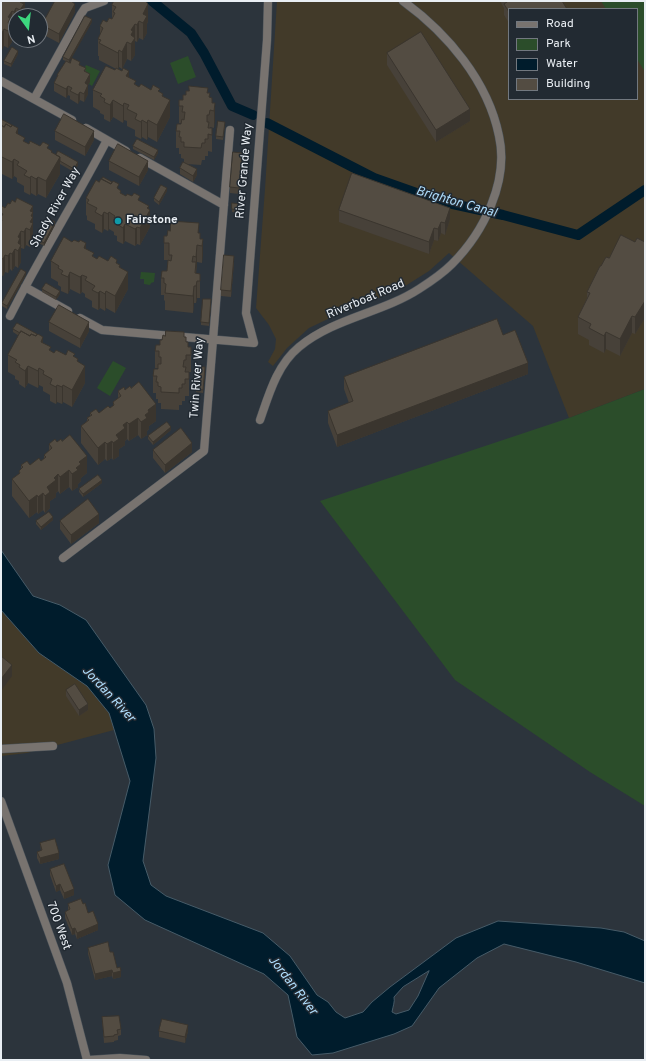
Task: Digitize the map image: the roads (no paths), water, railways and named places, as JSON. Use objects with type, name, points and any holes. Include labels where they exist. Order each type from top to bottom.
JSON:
[{"type":"street","points":[[34,99],[85,8],[104,1]]},
{"type":"street","name":"River Grande Way","points":[[212,339],[254,343],[246,313],[267,40],[268,1]]},
{"type":"street","name":"Riverboat Road","points":[[260,420],[279,371],[288,358],[299,347],[325,330],[405,297],[436,278],[466,249],[492,205],[500,170],[501,149],[500,136],[490,106],[476,80],[457,52],[430,23],[403,1]]},
{"type":"street","points":[[1,81],[224,205]]},
{"type":"street","name":"Twin River Way","points":[[63,558],[204,451],[230,130]]},
{"type":"street","name":"Shady River Way","points":[[10,316],[25,287],[65,219],[107,140]]},
{"type":"street","points":[[25,287],[102,330],[212,339]]},
{"type":"street","points":[[1,749],[53,746]]},
{"type":"street","name":"700 West","points":[[1,801],[66,983],[88,1060]]},
{"type":"street","points":[[88,1060],[120,1058],[146,1060]]},
{"type":"water","name":"Jordan River","points":[[1,550],[33,596],[60,605],[86,620],[146,705],[154,729],[156,758],[143,861],[151,885],[166,896],[263,933],[290,956],[317,995],[328,1002],[336,1012],[345,1018],[363,1012],[372,1002],[390,987],[456,938],[498,921],[601,928],[624,932],[645,941],[645,983],[576,962],[504,944],[477,958],[439,988],[412,1026],[394,1034],[333,1053],[312,1055],[297,1037],[288,995],[264,974],[145,920],[115,895],[108,865],[130,781],[109,713],[87,686],[39,653],[1,610]],"holes":[[[429,971],[418,996],[409,1010],[396,1014],[392,1012],[394,997],[403,987]]]},
{"type":"waterway","name":"Brighton Canal","points":[[152,1],[191,33],[204,53],[232,106],[253,115]]},
{"type":"waterway","name":"Brighton Canal","points":[[267,123],[374,178],[439,201],[503,215],[578,235],[645,190]]},
{"type":"place","name":"Fairstone","points":[[118,221]]}]
